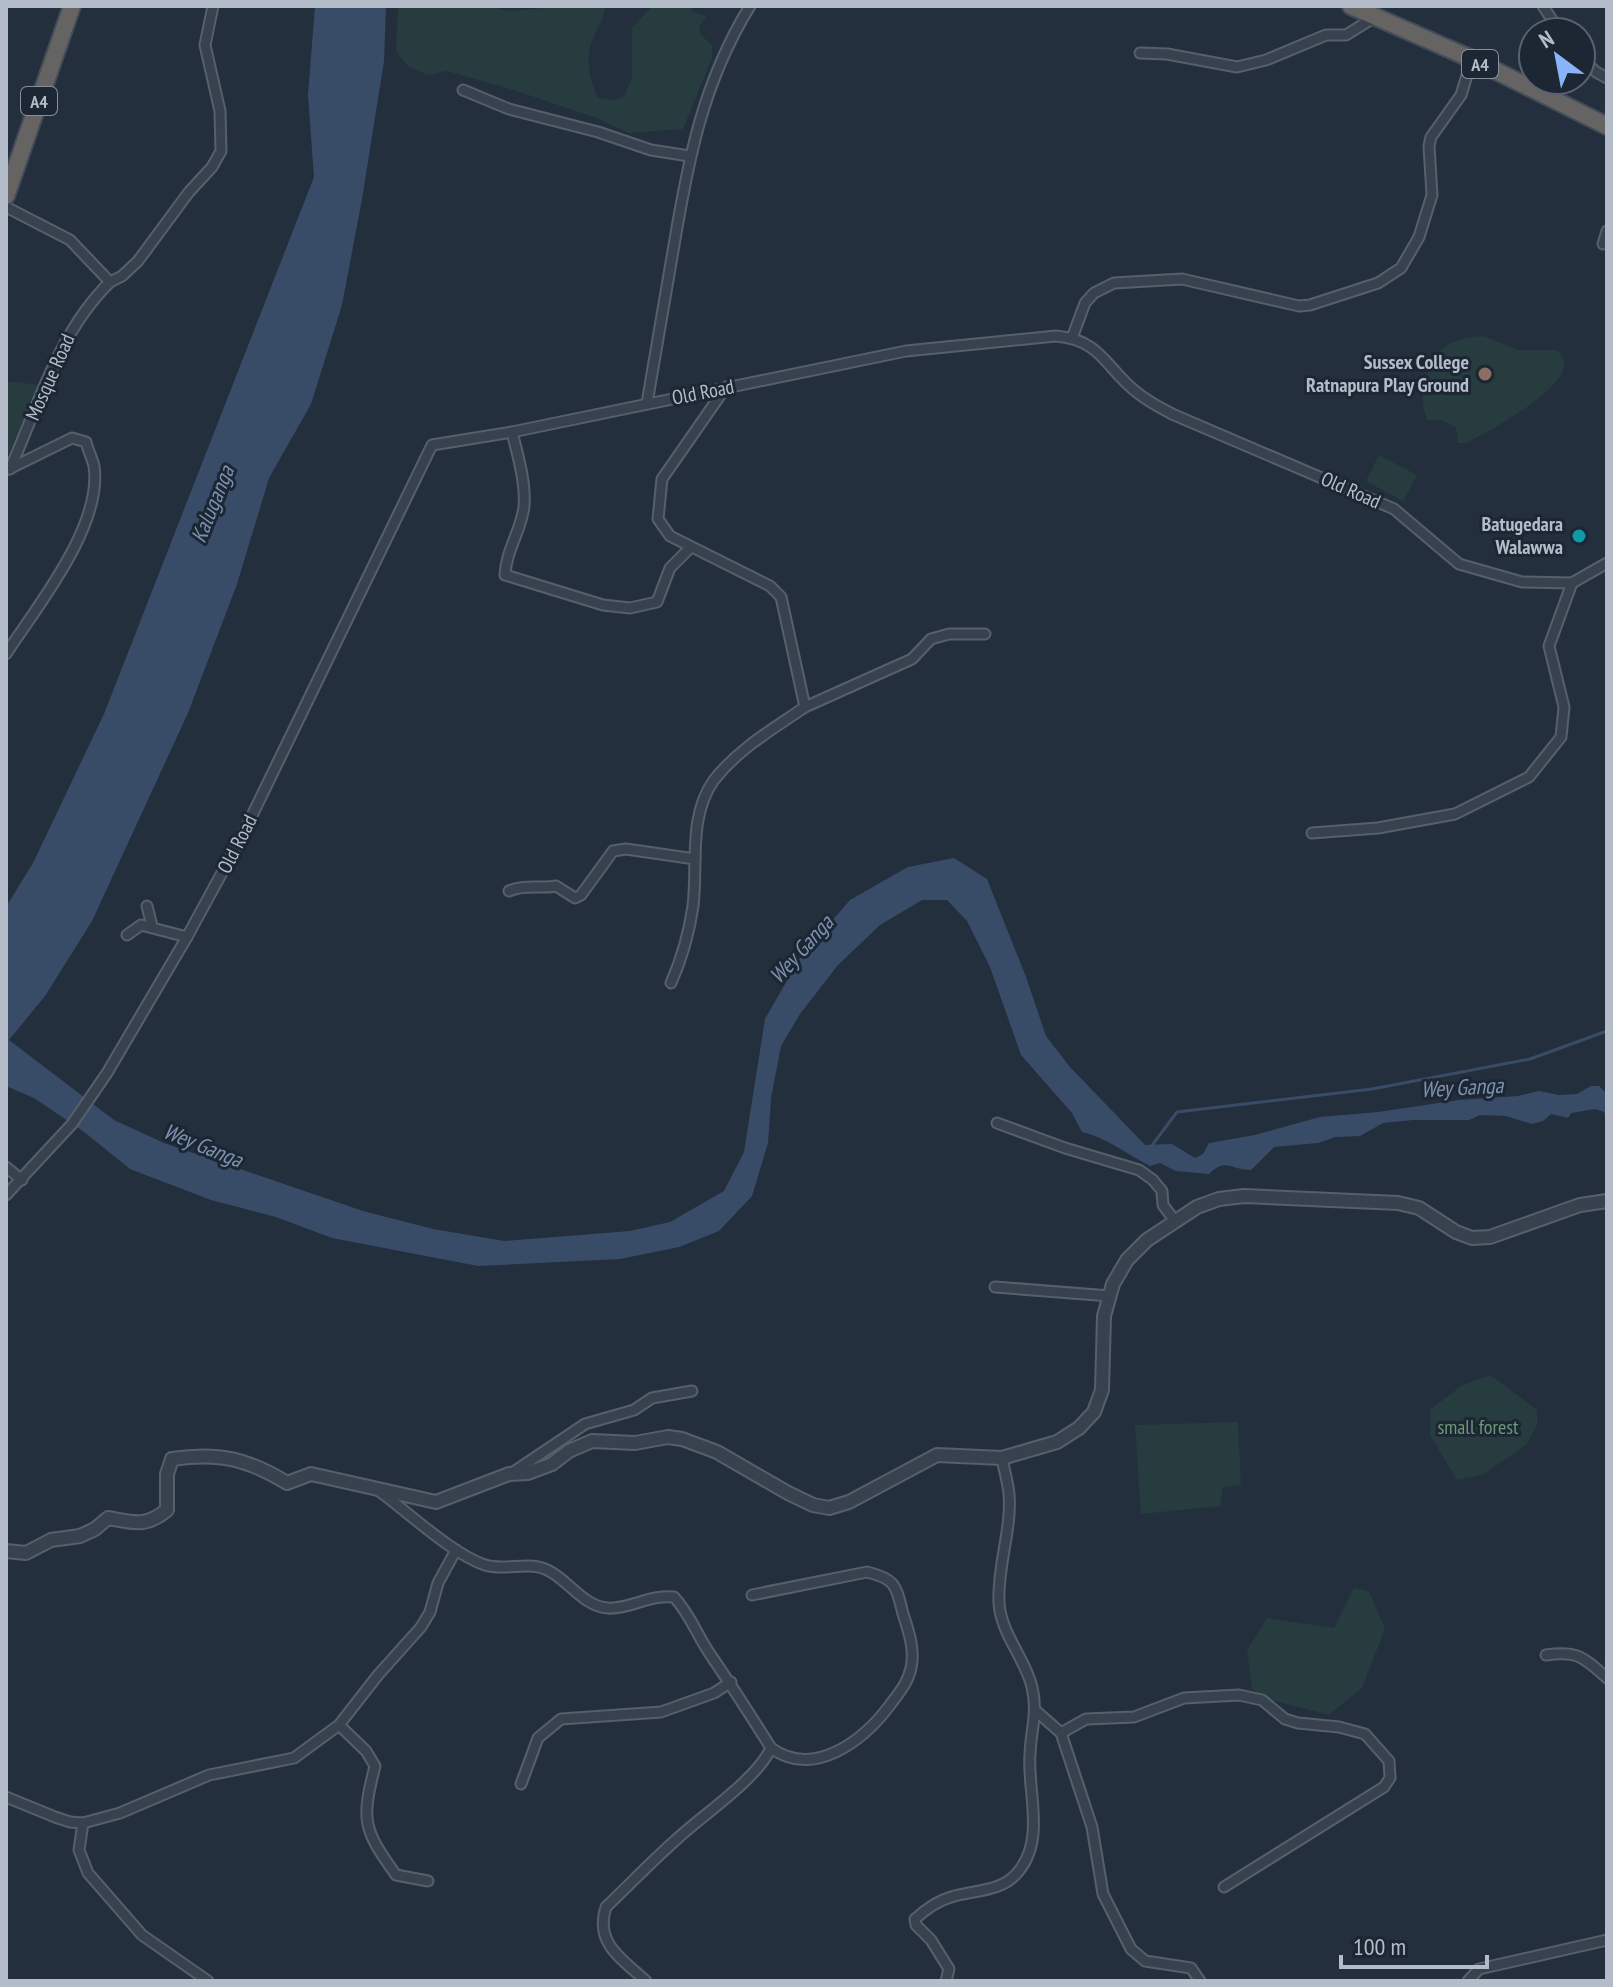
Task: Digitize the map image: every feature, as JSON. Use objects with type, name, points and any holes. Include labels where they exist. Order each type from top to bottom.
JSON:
[{"type":"highway","name":"A4","points":[[6,196],[72,6]]},
{"type":"highway","name":"A4","points":[[1351,6],[1472,59],[1607,126]]},
{"type":"street","name":"Mosque Road","points":[[8,470],[64,341],[89,303],[138,261],[189,192],[212,167],[221,151],[220,111],[205,45],[213,6]]},
{"type":"street","points":[[647,403],[689,156],[715,73],[732,35],[750,6]]},
{"type":"street","points":[[1140,53],[1167,54],[1237,67],[1266,60],[1326,35],[1346,35],[1375,17]]},
{"type":"street","points":[[1072,338],[1085,303],[1094,293],[1114,283],[1182,279],[1299,306],[1378,283],[1401,268],[1419,237],[1432,195],[1431,137],[1461,95],[1472,59]]},
{"type":"street","points":[[463,90],[509,109],[598,132],[651,150],[689,156]]},
{"type":"street","points":[[6,207],[70,240],[110,282]]},
{"type":"street","points":[[1603,244],[1607,231]]},
{"type":"street","name":"Old Road","points":[[6,1195],[72,1124],[107,1073],[187,937],[243,834],[432,445],[512,432],[906,351],[1056,336],[1089,344],[1138,394],[1172,414],[1394,509],[1459,564],[1522,582],[1572,583]]},
{"type":"street","points":[[726,387],[662,479],[658,519],[670,536],[770,586],[781,597],[805,707]]},
{"type":"street","points":[[512,432],[521,468],[524,508],[506,558],[505,575],[603,605],[630,608],[657,602],[670,568],[691,547]]},
{"type":"street","points":[[6,654],[70,556],[90,507],[94,467],[86,442],[72,438],[8,470]]},
{"type":"street","points":[[1312,833],[1378,828],[1455,814],[1529,777],[1561,737],[1564,707],[1549,646],[1572,583],[1607,563]]},
{"type":"street","points":[[671,983],[684,951],[693,906],[698,816],[713,782],[749,745],[805,707],[912,659],[931,639],[949,634],[985,634]]},
{"type":"street","points":[[509,891],[519,886],[540,889],[556,886],[575,898],[581,895],[613,851],[626,849],[695,859]]},
{"type":"street","points":[[147,906],[152,926]]},
{"type":"street","points":[[127,935],[141,925],[187,937]]},
{"type":"street","points":[[997,1123],[1139,1170],[1162,1191],[1163,1205],[1175,1221]]},
{"type":"street","points":[[6,1167],[22,1180]]},
{"type":"street","points":[[509,1474],[528,1473],[552,1464],[569,1451],[592,1441],[635,1443],[668,1437],[717,1452],[788,1493],[813,1505],[829,1508],[849,1502],[937,1455],[1002,1458],[1057,1442],[1079,1428],[1094,1412],[1102,1390],[1104,1316],[1113,1284],[1127,1260],[1147,1240],[1197,1207],[1219,1199],[1244,1196],[1398,1203],[1419,1208],[1456,1232],[1472,1238],[1490,1237],[1580,1205],[1607,1201]]},
{"type":"street","points":[[995,1287],[1110,1296]]},
{"type":"street","points":[[6,1551],[26,1553],[51,1540],[80,1536],[108,1518],[140,1524],[155,1519],[167,1510],[167,1474],[172,1459],[202,1454],[256,1464],[287,1483],[311,1474],[436,1502],[509,1474],[585,1424],[634,1410],[652,1398],[692,1391]]},
{"type":"street","points":[[946,1981],[949,1969],[931,1940],[916,1925],[915,1919],[930,1906],[949,1897],[998,1888],[1018,1872],[1030,1848],[1034,1830],[1030,1754],[1036,1711],[1031,1684],[1002,1623],[999,1606],[998,1580],[1009,1494],[1002,1458]]},
{"type":"street","points":[[379,1491],[456,1550],[486,1566],[540,1566],[582,1597],[607,1608],[664,1596],[674,1597],[687,1611],[709,1652],[771,1748],[782,1756],[799,1760],[824,1758],[875,1726],[907,1683],[912,1667],[913,1647],[895,1584],[884,1576],[867,1572],[752,1595]]},
{"type":"street","points":[[6,1797],[63,1820],[83,1823],[120,1813],[209,1775],[294,1758],[339,1725],[421,1627],[430,1612],[438,1583],[456,1550]]},
{"type":"street","points":[[1546,1655],[1567,1652],[1589,1662],[1607,1678]]},
{"type":"street","points":[[521,1784],[538,1738],[561,1719],[661,1712],[714,1693],[731,1682]]},
{"type":"street","points":[[1061,1733],[1086,1719],[1134,1717],[1184,1698],[1239,1695],[1262,1700],[1285,1719],[1365,1734],[1389,1761],[1390,1778],[1384,1787],[1224,1887]]},
{"type":"street","points":[[1036,1711],[1061,1733],[1092,1827],[1103,1894],[1131,1949],[1145,1961],[1191,1968],[1200,1981]]},
{"type":"street","points":[[339,1725],[366,1751],[375,1766],[365,1804],[365,1817],[375,1846],[396,1875],[428,1881]]},
{"type":"street","points":[[646,1981],[611,1947],[603,1933],[601,1921],[606,1907],[678,1838],[752,1774],[771,1748]]},
{"type":"street","points":[[83,1823],[79,1850],[88,1873],[142,1935],[208,1981]]},
{"type":"street","points":[[1468,1981],[1479,1969],[1607,1940]]},
{"type":"green space","points":[[398,6],[488,6],[509,11],[605,6],[589,59],[590,77],[598,98],[616,100],[624,96],[632,78],[632,28],[653,6],[690,6],[693,12],[707,16],[699,26],[701,35],[712,45],[712,58],[683,129],[629,133],[597,118],[504,87],[447,71],[428,75],[409,67],[396,52]]},
{"type":"green space","points":[[1484,336],[1518,350],[1556,350],[1564,361],[1561,374],[1550,388],[1513,416],[1467,443],[1458,443],[1456,427],[1442,420],[1428,420],[1423,404],[1424,386],[1429,369],[1442,349],[1459,340]]},
{"type":"green space","points":[[6,381],[40,385],[6,459]]},
{"type":"green space","points":[[1379,455],[1417,475],[1403,501],[1366,481]]},
{"type":"green space","name":"small forest","points":[[1490,1375],[1537,1410],[1537,1425],[1527,1444],[1483,1475],[1457,1480],[1430,1435],[1431,1409],[1461,1386]]},
{"type":"green space","points":[[1238,1422],[1241,1485],[1223,1487],[1220,1506],[1141,1514],[1135,1425]]},
{"type":"green space","points":[[1354,1588],[1369,1591],[1385,1629],[1362,1688],[1329,1715],[1267,1699],[1252,1689],[1247,1650],[1267,1618],[1334,1628]]},
{"type":"water","name":"Kaluganga","points":[[315,6],[386,6],[384,61],[342,305],[311,404],[269,478],[237,584],[188,713],[92,921],[45,996],[9,1040],[114,1120],[164,1143],[363,1211],[433,1229],[504,1241],[630,1231],[670,1222],[724,1191],[744,1152],[765,1019],[800,958],[850,900],[908,867],[954,858],[987,879],[1046,1036],[1070,1067],[1145,1145],[1172,1144],[1195,1158],[1203,1154],[1209,1143],[1255,1135],[1320,1117],[1518,1096],[1539,1091],[1559,1095],[1577,1094],[1591,1086],[1599,1086],[1607,1094],[1607,1119],[1604,1112],[1595,1109],[1571,1113],[1568,1118],[1551,1114],[1543,1121],[1532,1124],[1506,1116],[1480,1115],[1469,1120],[1383,1123],[1360,1136],[1274,1147],[1251,1170],[1224,1165],[1209,1174],[1176,1171],[1160,1163],[1150,1166],[1108,1142],[1082,1132],[1072,1113],[1021,1055],[990,967],[967,921],[947,900],[922,900],[880,925],[838,965],[800,1014],[781,1046],[771,1098],[768,1143],[752,1196],[719,1231],[679,1247],[620,1259],[478,1266],[332,1238],[276,1217],[211,1200],[130,1169],[83,1131],[34,1098],[6,1086],[6,907],[33,863],[104,714],[314,177],[308,95]]},
{"type":"waterway","name":"Wey Ganga","points":[[1150,1148],[1177,1112],[1372,1089],[1530,1059],[1607,1031]]},
{"type":"place","name":"Sussex College Ratnapura Play Ground","points":[[1485,374]]},
{"type":"place","name":"Batugedara Walawwa","points":[[1579,536]]}]
